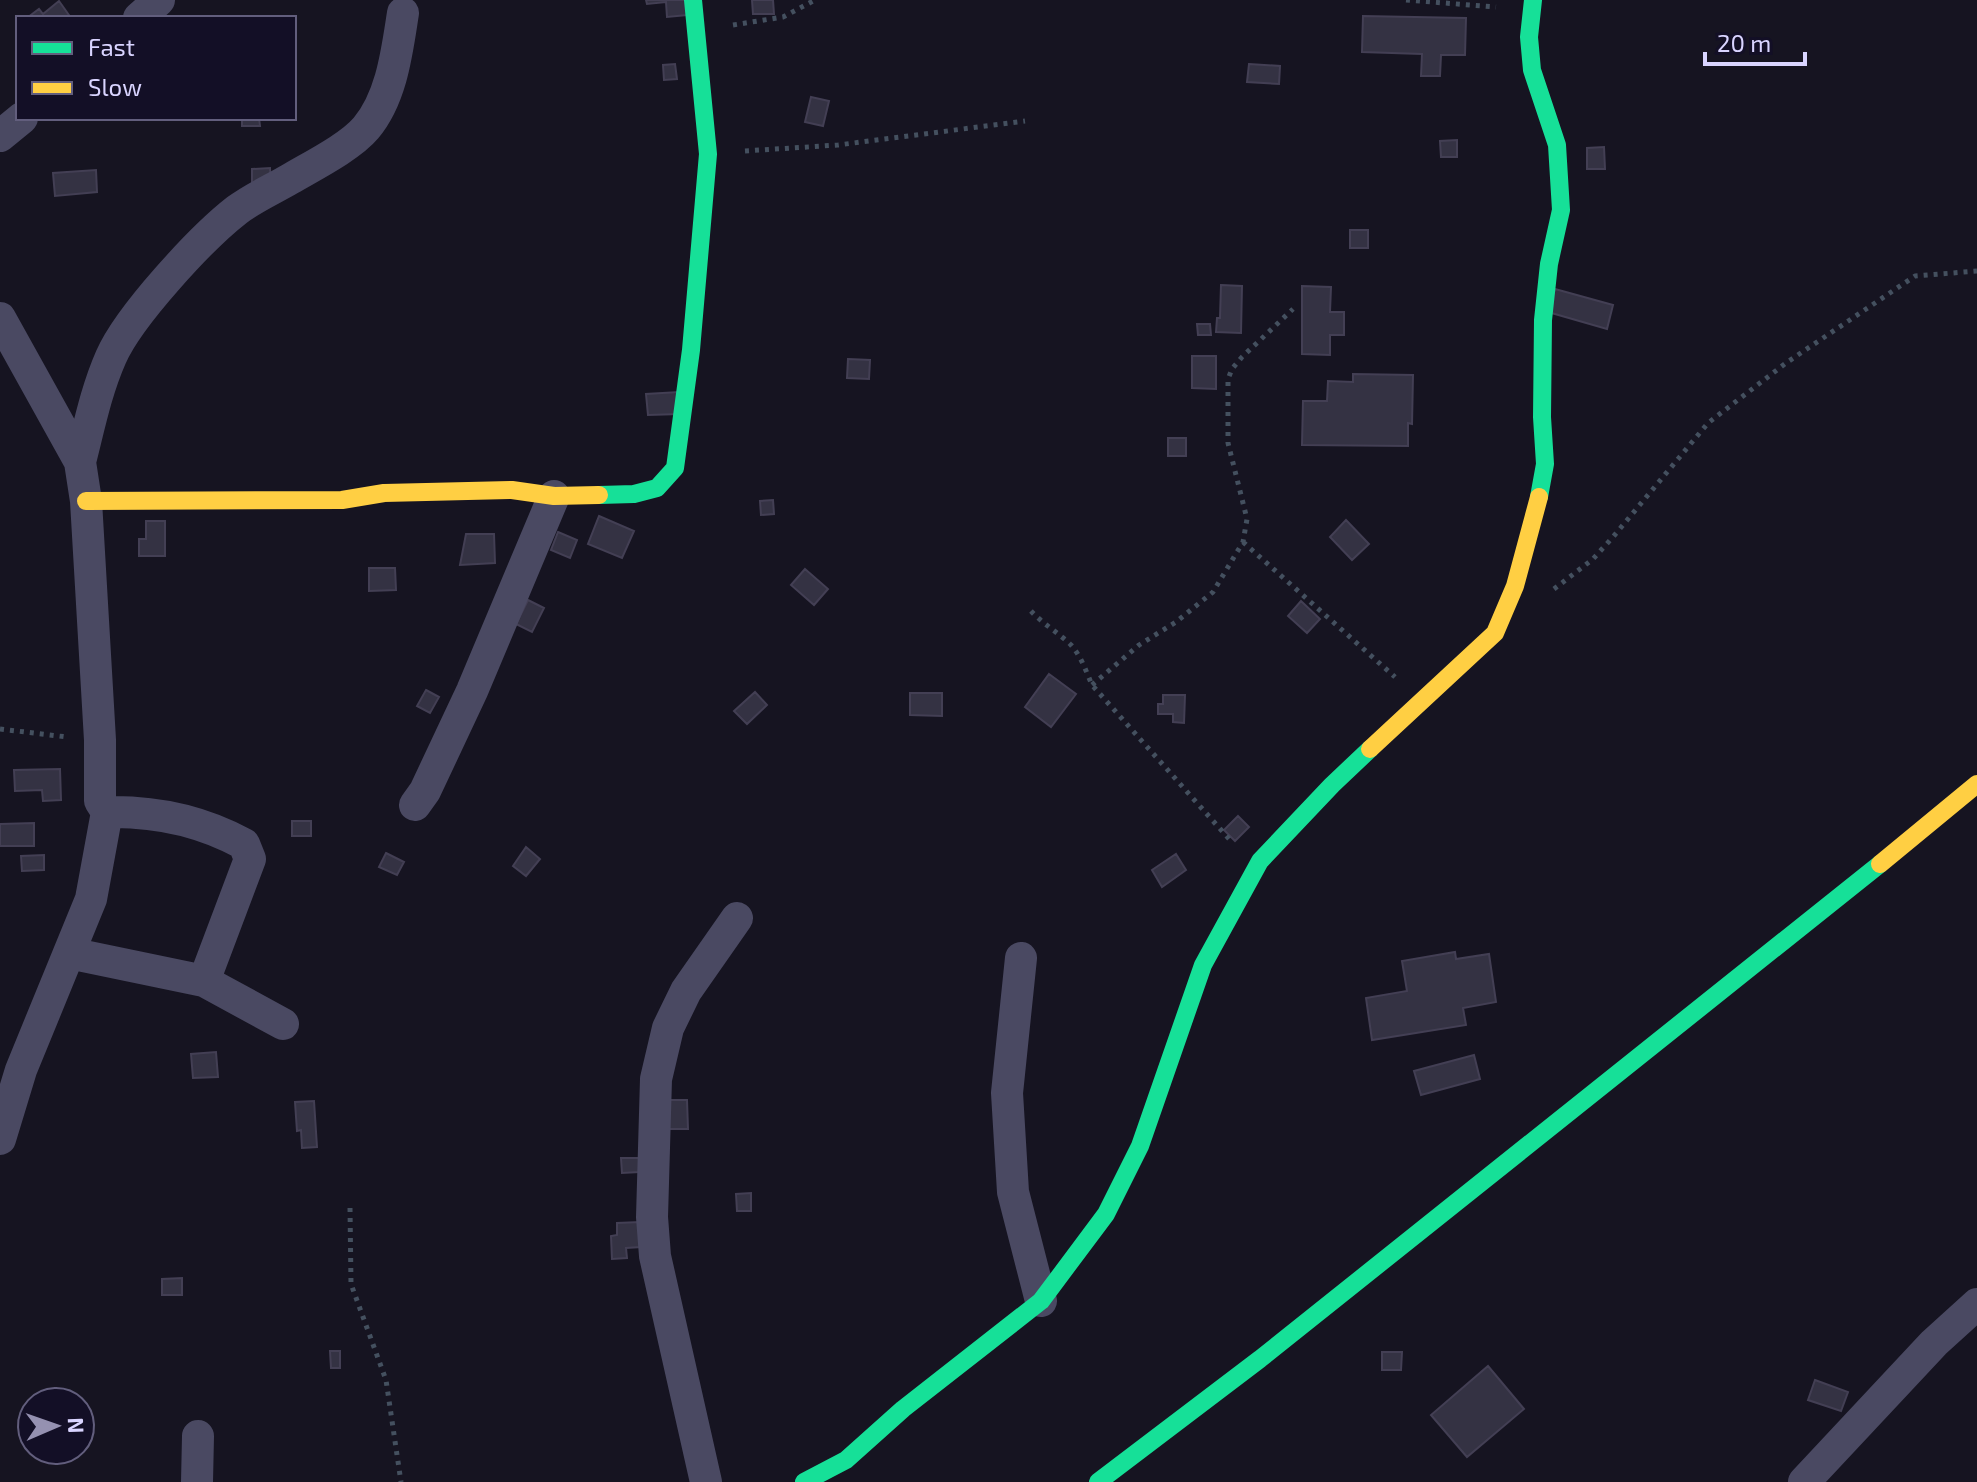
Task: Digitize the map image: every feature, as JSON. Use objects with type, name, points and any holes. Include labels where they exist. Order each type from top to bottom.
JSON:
[{"type":"street","points":[[141,16],[159,0]]},
{"type":"street","points":[[86,501],[342,500],[384,493],[512,490],[554,496],[634,494],[657,488],[675,468],[691,350],[708,154],[693,0]]},
{"type":"street","points":[[804,1482],[846,1460],[903,1409],[1041,1301],[1106,1214],[1140,1146],[1203,965],[1260,861],[1332,785],[1495,633],[1515,586],[1537,508],[1545,464],[1543,320],[1549,264],[1561,210],[1557,145],[1532,70],[1529,37],[1532,5]]},
{"type":"street","points":[[80,462],[102,380],[128,327],[186,260],[238,209],[299,174],[366,128],[382,102],[391,75],[403,13]]},
{"type":"street","points":[[0,136],[20,120]]},
{"type":"street","points":[[0,318],[80,462],[86,501],[100,740],[100,801],[107,812],[91,899],[21,1070],[0,1139]]},
{"type":"street","points":[[415,805],[425,791],[472,691],[554,496]]},
{"type":"street","points":[[1098,1482],[1260,1359],[1769,955],[1977,784]]},
{"type":"street","points":[[107,812],[140,811],[216,829],[244,844],[250,859],[204,981]]},
{"type":"street","points":[[706,1482],[655,1256],[652,1217],[656,1079],[668,1028],[686,991],[737,918]]},
{"type":"street","points":[[69,953],[204,981],[283,1024]]},
{"type":"street","points":[[1021,958],[1007,1108],[1013,1192],[1041,1301]]},
{"type":"street","points":[[1804,1482],[1934,1343],[1977,1304]]},
{"type":"street","points":[[197,1482],[198,1436]]},
{"type":"path","points":[[697,31],[783,17],[815,0]]},
{"type":"path","points":[[1406,0],[1532,5]]},
{"type":"path","points":[[708,154],[838,145],[1025,121]]},
{"type":"path","points":[[1551,591],[1593,559],[1708,423],[1786,363],[1915,276],[1977,271]]},
{"type":"path","points":[[1092,685],[1139,645],[1176,622],[1213,592],[1243,542],[1247,519],[1228,443],[1228,379],[1242,357],[1293,309]]},
{"type":"path","points":[[1243,542],[1341,626],[1387,671],[1425,697]]},
{"type":"path","points":[[1031,611],[1047,628],[1070,643],[1092,685],[1225,835],[1260,861]]},
{"type":"path","points":[[0,729],[100,740]]},
{"type":"path","points":[[350,1208],[351,1284],[386,1380],[401,1482]]},
{"type":"building","points":[[646,0],[686,0],[687,15],[667,17],[666,2],[647,4]]},
{"type":"building","points":[[752,0],[773,0],[774,14],[753,14]]},
{"type":"building","points":[[59,1],[70,16],[30,16],[39,9],[43,14]]},
{"type":"building","points":[[1363,16],[1466,18],[1465,55],[1441,55],[1440,76],[1421,76],[1422,54],[1362,52]]},
{"type":"building","points":[[675,64],[677,79],[664,80],[663,65]]},
{"type":"building","points":[[1249,64],[1280,66],[1279,84],[1247,82]]},
{"type":"building","points":[[811,97],[829,101],[823,126],[805,122]]},
{"type":"building","points":[[242,120],[259,120],[260,126],[242,126]]},
{"type":"building","points":[[1457,140],[1457,157],[1441,157],[1440,141]]},
{"type":"building","points":[[1604,147],[1605,169],[1587,169],[1587,148]]},
{"type":"building","points":[[270,168],[271,188],[252,189],[252,169]]},
{"type":"building","points":[[96,170],[97,192],[55,196],[53,173]]},
{"type":"building","points":[[1350,230],[1368,230],[1368,248],[1350,248]]},
{"type":"building","points":[[1221,285],[1242,286],[1241,333],[1216,332],[1217,318],[1220,318]]},
{"type":"building","points":[[1302,286],[1331,287],[1330,312],[1344,312],[1344,335],[1330,335],[1330,355],[1302,354]]},
{"type":"building","points":[[1555,289],[1613,305],[1607,329],[1548,312]]},
{"type":"building","points":[[1197,324],[1210,324],[1211,335],[1198,335]]},
{"type":"building","points":[[1192,356],[1216,356],[1216,389],[1192,388]]},
{"type":"building","points":[[848,359],[870,360],[869,379],[847,378]]},
{"type":"building","points":[[1353,374],[1413,375],[1412,424],[1408,423],[1408,446],[1302,445],[1303,401],[1327,401],[1328,381],[1353,382]]},
{"type":"building","points":[[679,392],[680,414],[648,415],[646,394]]},
{"type":"building","points":[[1168,438],[1186,438],[1186,456],[1168,456]]},
{"type":"building","points":[[773,500],[774,514],[761,515],[760,501]]},
{"type":"building","points":[[599,516],[634,531],[622,558],[588,544]]},
{"type":"building","points":[[1346,520],[1369,544],[1352,560],[1330,537]]},
{"type":"building","points":[[146,521],[165,521],[165,556],[139,556],[139,539],[146,539]]},
{"type":"building","points":[[558,532],[577,540],[570,558],[551,550]]},
{"type":"building","points":[[466,534],[494,534],[495,563],[460,565]]},
{"type":"building","points":[[369,568],[395,568],[396,590],[369,591]]},
{"type":"building","points":[[805,569],[828,589],[814,605],[791,585]]},
{"type":"building","points":[[528,600],[544,608],[532,632],[516,624]]},
{"type":"building","points":[[1301,601],[1320,619],[1307,633],[1288,616]]},
{"type":"building","points":[[1049,674],[1076,694],[1051,727],[1025,707]]},
{"type":"building","points":[[426,690],[439,697],[430,713],[417,706]]},
{"type":"building","points":[[755,692],[767,705],[747,724],[734,711]]},
{"type":"building","points":[[910,693],[942,693],[942,716],[910,715]]},
{"type":"building","points":[[1163,695],[1185,695],[1184,723],[1173,722],[1173,714],[1158,714],[1158,704],[1163,704]]},
{"type":"building","points":[[60,769],[61,800],[43,801],[42,790],[15,791],[14,770]]},
{"type":"building","points":[[1238,816],[1249,827],[1235,841],[1224,830]]},
{"type":"building","points":[[292,821],[311,821],[311,836],[292,836]]},
{"type":"building","points":[[34,823],[34,846],[0,846],[0,824]]},
{"type":"building","points":[[526,847],[540,859],[526,876],[513,866]]},
{"type":"building","points":[[386,853],[404,862],[397,875],[379,867]]},
{"type":"building","points":[[1176,854],[1186,870],[1162,887],[1152,870]]},
{"type":"building","points":[[44,855],[44,870],[22,871],[21,856]]},
{"type":"building","points":[[1455,952],[1456,959],[1489,954],[1496,1002],[1463,1008],[1466,1025],[1372,1040],[1366,998],[1407,991],[1402,961]]},
{"type":"building","points":[[216,1052],[218,1077],[193,1078],[191,1054]]},
{"type":"building","points":[[1474,1055],[1480,1079],[1421,1095],[1414,1071]]},
{"type":"building","points":[[666,1100],[687,1100],[688,1129],[667,1129]]},
{"type":"building","points":[[314,1101],[317,1147],[302,1148],[295,1102]]},
{"type":"building","points":[[621,1158],[639,1158],[639,1172],[622,1173]]},
{"type":"building","points":[[751,1193],[751,1211],[737,1211],[736,1194]]},
{"type":"building","points":[[640,1222],[641,1247],[626,1248],[627,1258],[612,1259],[611,1236],[617,1235],[617,1223]]},
{"type":"building","points":[[182,1278],[182,1295],[162,1295],[162,1279]]},
{"type":"building","points":[[330,1351],[340,1351],[340,1368],[331,1368]]},
{"type":"building","points":[[1382,1352],[1402,1352],[1401,1370],[1382,1370]]},
{"type":"building","points":[[1488,1366],[1524,1409],[1467,1457],[1431,1415]]},
{"type":"building","points":[[1815,1380],[1848,1392],[1841,1411],[1808,1400]]},
{"type":"traffic: fast","points":[[599,495],[634,494],[657,488],[675,468],[691,350],[708,154],[693,0]]},
{"type":"traffic: fast","points":[[1533,0],[1529,37],[1532,70],[1557,145],[1561,210],[1549,264],[1543,320],[1545,464],[1539,497]]},
{"type":"traffic: fast","points":[[804,1482],[846,1460],[903,1409],[1041,1301],[1106,1214],[1140,1146],[1203,965],[1260,861],[1370,749]]},
{"type":"traffic: fast","points":[[1098,1482],[1260,1359],[1880,864]]},
{"type":"traffic: slow","points":[[86,501],[342,500],[384,493],[512,490],[554,496],[599,495]]},
{"type":"traffic: slow","points":[[1370,749],[1495,633],[1515,586],[1539,497]]},
{"type":"traffic: slow","points":[[1880,864],[1977,784]]}]
